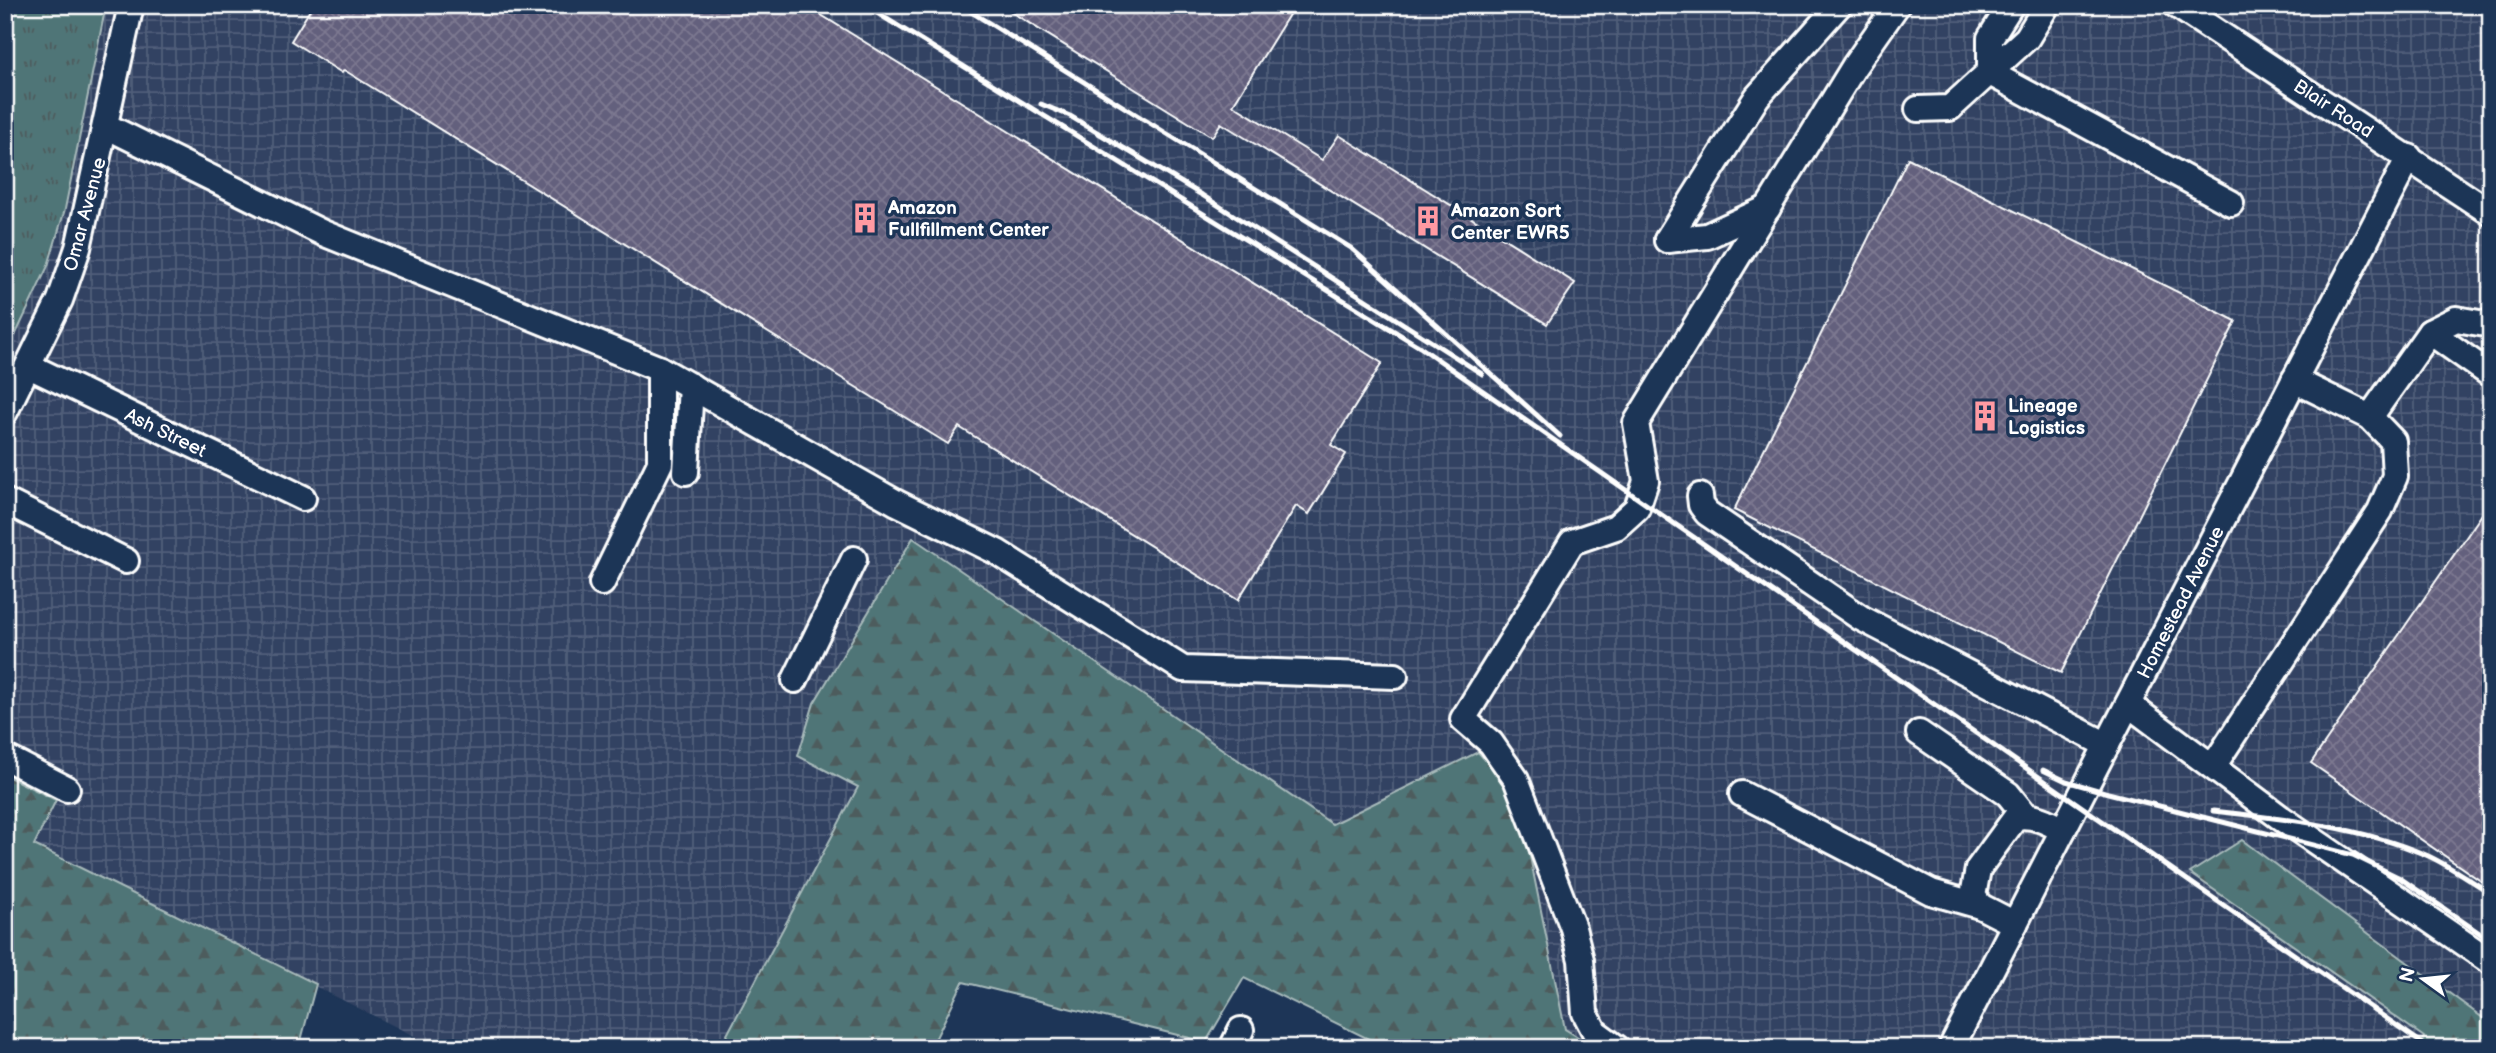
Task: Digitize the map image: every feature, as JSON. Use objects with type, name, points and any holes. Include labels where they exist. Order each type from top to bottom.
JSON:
[{"type":"street","name":"Omar Avenue","points":[[5,412],[29,366],[69,273],[87,216],[131,5]]},
{"type":"street","points":[[1768,208],[1707,236],[1667,240],[1757,97],[1839,5]]},
{"type":"street","points":[[1617,1048],[1595,1032],[1585,1013],[1581,960],[1573,928],[1516,779],[1491,743],[1463,719],[1572,542],[1616,527],[1637,508],[1646,481],[1636,424],[1855,65],[1897,5]]},
{"type":"street","points":[[1990,73],[1990,37],[2011,5]]},
{"type":"street","points":[[1919,109],[1950,108],[2027,38],[2047,5]]},
{"type":"street","name":"Blair Road","points":[[2176,5],[2491,213]]},
{"type":"street","points":[[1990,73],[2231,203]]},
{"type":"street","points":[[106,126],[323,233],[660,369],[897,503],[997,552],[1183,669],[1395,676]]},
{"type":"street","name":"Homestead Avenue","points":[[1951,1048],[2409,157]]},
{"type":"street","points":[[2370,417],[2430,332],[2456,319],[2491,325]]},
{"type":"street","points":[[2430,332],[2491,375]]},
{"type":"street","name":"Ash Street","points":[[29,366],[303,498]]},
{"type":"street","points":[[602,583],[660,463],[660,369]]},
{"type":"street","points":[[2214,765],[2380,511],[2395,476],[2393,441],[2370,417],[2294,380]]},
{"type":"street","points":[[686,472],[691,386]]},
{"type":"street","points":[[1700,496],[1701,505],[1707,513],[1846,609],[2107,745]]},
{"type":"street","points":[[5,501],[126,561]]},
{"type":"street","points":[[795,680],[854,559]]},
{"type":"street","points":[[2128,704],[2214,765],[2281,818],[2491,962]]},
{"type":"street","points":[[1919,733],[2008,794],[2025,815]]},
{"type":"street","points":[[5,757],[67,789]]},
{"type":"street","points":[[1742,794],[1931,891],[1980,906],[2015,924]]},
{"type":"street","points":[[1980,906],[1973,896],[1978,869],[2016,817],[2025,815],[2046,821],[2063,830]]},
{"type":"shaded area","points":[[106,5],[2491,5],[2491,1048],[1596,1048],[1565,1030],[1518,797],[1479,752],[1332,824],[913,538],[798,756],[859,787],[720,1048],[438,1048],[34,845],[56,800],[5,775],[5,357],[48,266],[65,209]]},
{"type":"green space","points":[[5,5],[106,5],[65,209],[48,266],[5,357]]},
{"type":"green space","points":[[913,538],[1332,824],[1478,752],[1518,797],[1565,1029],[1596,1048],[1387,1048],[1244,978],[1206,1042],[963,982],[931,1048],[720,1048],[858,787],[798,756],[814,703]]},
{"type":"green space","points":[[5,775],[56,800],[34,845],[316,984],[299,1048],[5,1048]]},
{"type":"green space","points":[[2242,840],[2491,1024],[2491,1048],[2419,1048],[2424,1037],[2190,873]]},
{"type":"building","name":"Amazon Fullfillment Center","points":[[313,5],[805,5],[1382,363],[1331,445],[1346,454],[1309,514],[1296,506],[1238,600],[959,427],[948,444],[344,70],[342,73],[291,41]]},
{"type":"building","name":"Amazon Sort Center EWR5","points":[[1000,5],[1295,5],[1233,105],[1322,160],[1339,135],[1575,283],[1547,324],[1221,123],[1212,137]]},
{"type":"building","name":"Lineage Logistics","points":[[1908,158],[2236,321],[2061,673],[1734,510]]},
{"type":"building","points":[[2491,501],[2491,888],[2311,763]]},
{"type":"railway","points":[[864,5],[1420,347],[2429,1048]]},
{"type":"railway","points":[[960,5],[1351,248],[1560,436]]},
{"type":"railway","points":[[1041,104],[1070,116],[1202,195],[1482,374]]},
{"type":"railway","points":[[2043,770],[2066,781],[2108,793],[2353,855],[2400,878],[2491,941]]},
{"type":"railway","points":[[2213,811],[2295,821],[2374,837],[2435,859],[2491,893]]},
{"type":"place","name":"Amazon Fullfillment Center","points":[[865,218]]},
{"type":"place","name":"Amazon Sort Center EWR5","points":[[1428,221]]},
{"type":"place","name":"Lineage Logistics","points":[[1985,416]]}]
